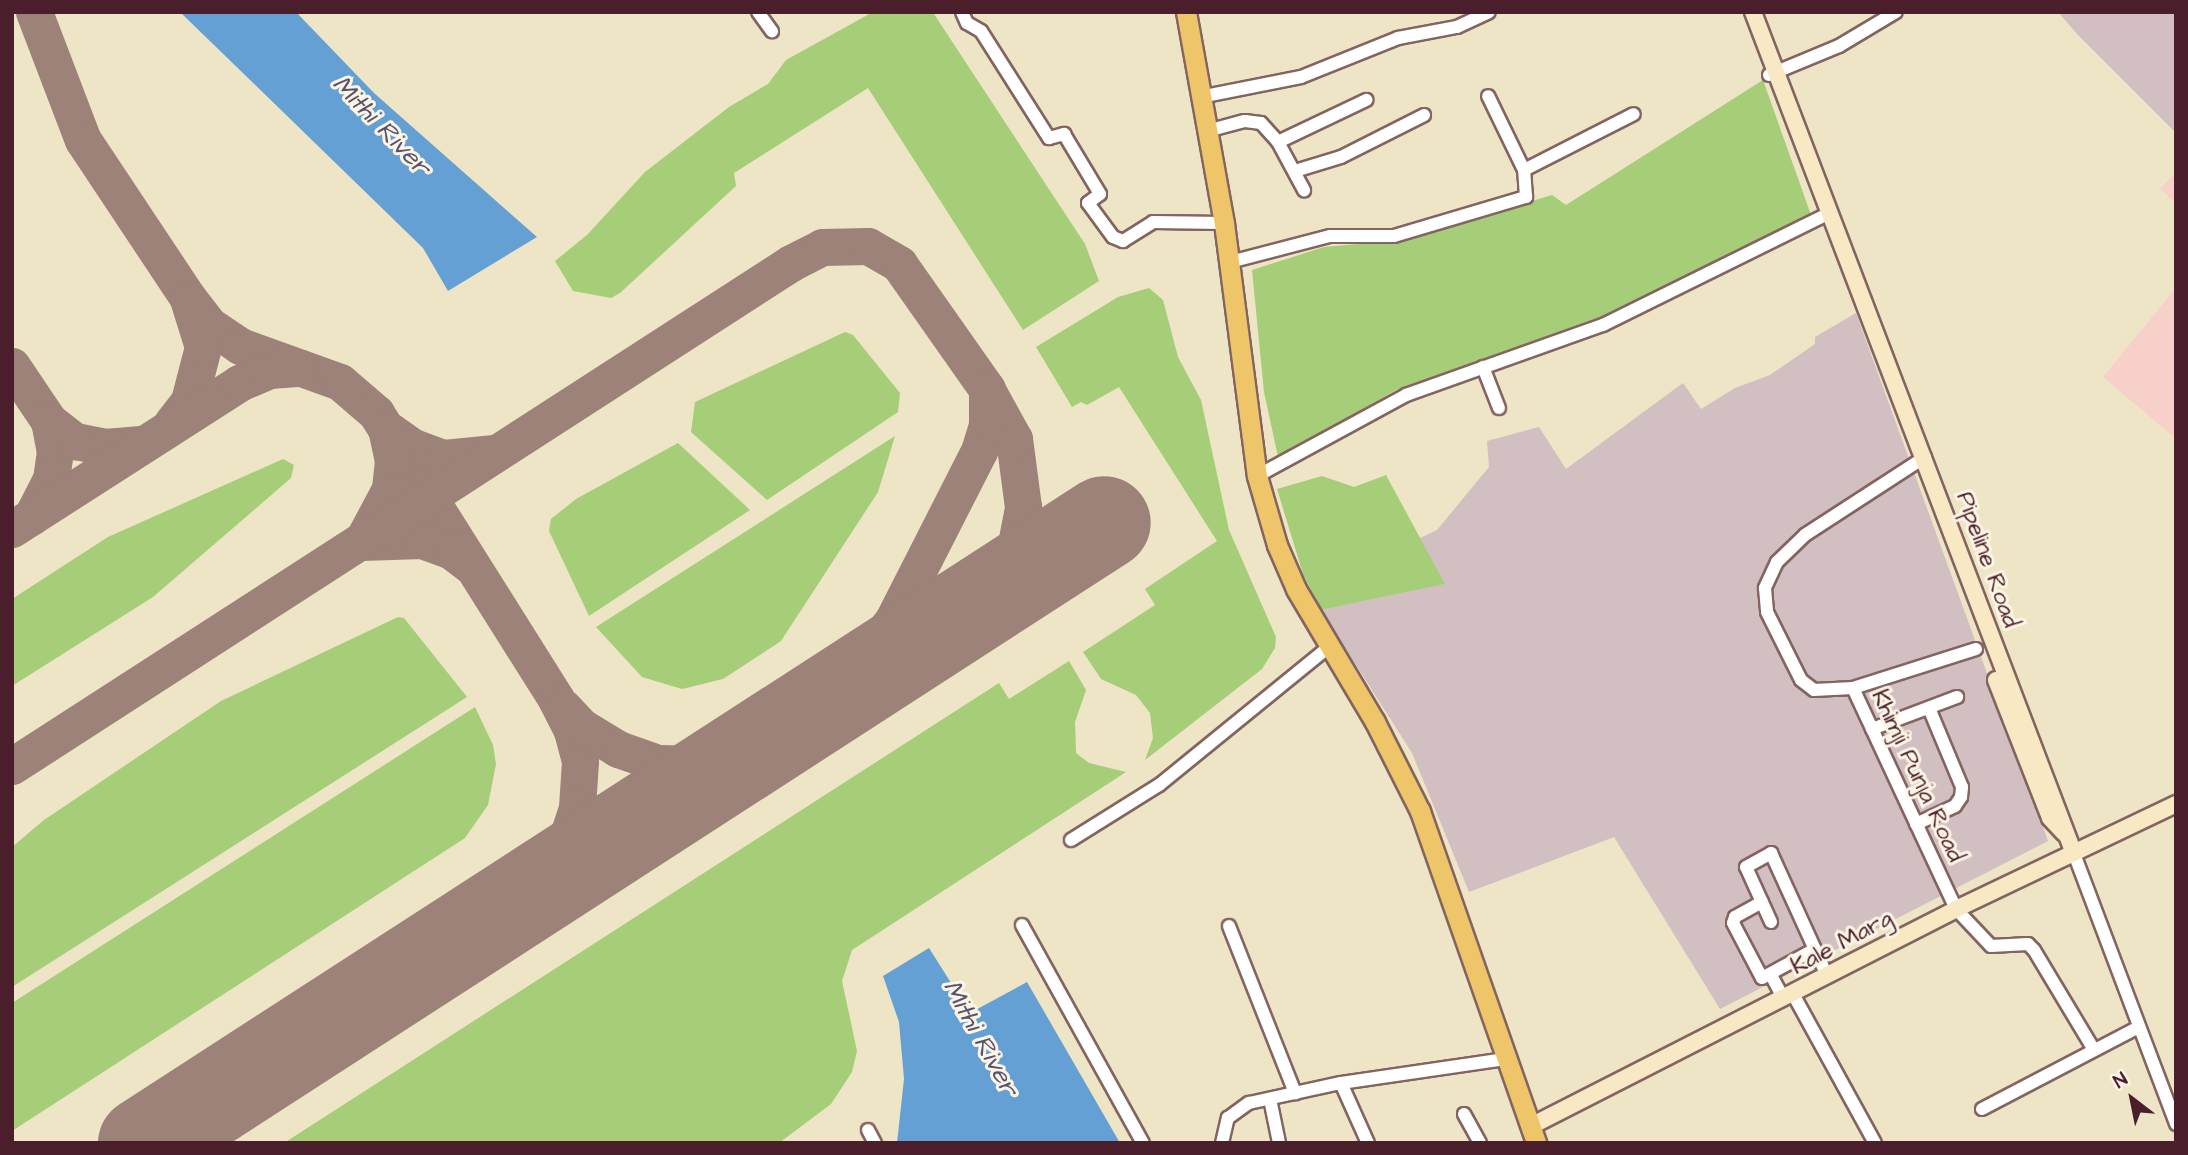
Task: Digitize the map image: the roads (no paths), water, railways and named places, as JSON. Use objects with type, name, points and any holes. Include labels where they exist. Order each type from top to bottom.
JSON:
[{"type":"main road","points":[[1186,12],[1230,262],[1257,475],[1281,556],[1420,811],[1533,1135]]},
{"type":"street","points":[[758,12],[772,32]]},
{"type":"street","points":[[962,12],[967,23],[981,31],[1049,138],[1065,134],[1100,194],[1088,203],[1113,237],[1123,241],[1153,222],[1224,223]]},
{"type":"street","points":[[1200,97],[1301,78],[1398,38],[1457,27],[1489,12]]},
{"type":"street","points":[[1746,12],[1773,73],[1839,46],[1896,12]]},
{"type":"street","name":"Pipeline Road","points":[[1753,12],[1790,120],[2043,786],[2073,851],[2176,1124]]},
{"type":"street","points":[[1230,262],[1330,236],[1394,236],[1526,197],[1524,170],[1488,96]]},
{"type":"street","points":[[1278,142],[1366,100]]},
{"type":"street","points":[[1524,170],[1633,114]]},
{"type":"street","points":[[1295,171],[1341,157],[1424,115]]},
{"type":"street","points":[[1207,131],[1256,121],[1278,142],[1304,190]]},
{"type":"street","points":[[1257,475],[1406,394],[1603,325],[1826,215]]},
{"type":"street","points":[[1483,367],[1499,408]]},
{"type":"street","name":"Khimji Punja Road","points":[[1921,459],[1805,535],[1777,562],[1765,588],[1767,612],[1801,680],[1814,690],[1853,688],[1956,909],[1991,946],[2028,944],[2034,950],[2093,1048]]},
{"type":"street","points":[[1071,840],[1159,785],[1331,645]]},
{"type":"street","points":[[1853,688],[1976,649]]},
{"type":"street","points":[[1872,729],[1957,697]]},
{"type":"street","points":[[1916,824],[1955,806],[1961,797],[1962,787],[1929,708]]},
{"type":"street","name":"Kale Marg","points":[[1533,1135],[1788,996],[1956,909],[2176,804]]},
{"type":"street","points":[[1771,922],[1746,867],[1771,853],[1827,976]]},
{"type":"street","points":[[1762,902],[1735,917],[1733,923],[1761,976],[1771,975],[1815,949]]},
{"type":"street","points":[[1022,925],[1143,1143]]},
{"type":"street","points":[[1229,926],[1295,1093]]},
{"type":"street","points":[[1771,975],[1788,996],[1875,1143]]},
{"type":"street","points":[[1982,1109],[2093,1048],[2139,1027]]},
{"type":"street","points":[[1222,1143],[1228,1118],[1249,1103],[1341,1083],[1505,1059]]},
{"type":"street","points":[[1341,1083],[1368,1143]]},
{"type":"street","points":[[1270,1099],[1279,1143]]},
{"type":"street","points":[[1465,1114],[1480,1143]]},
{"type":"street","points":[[868,1130],[874,1143]]},
{"type":"water","name":"Mithi River","points":[[180,12],[296,12],[374,93],[537,237],[448,291],[423,248]]},
{"type":"water","name":"Mithi River","points":[[929,948],[970,1013],[1027,982],[1120,1143],[897,1143],[904,1079],[899,1022],[883,976]]}]
